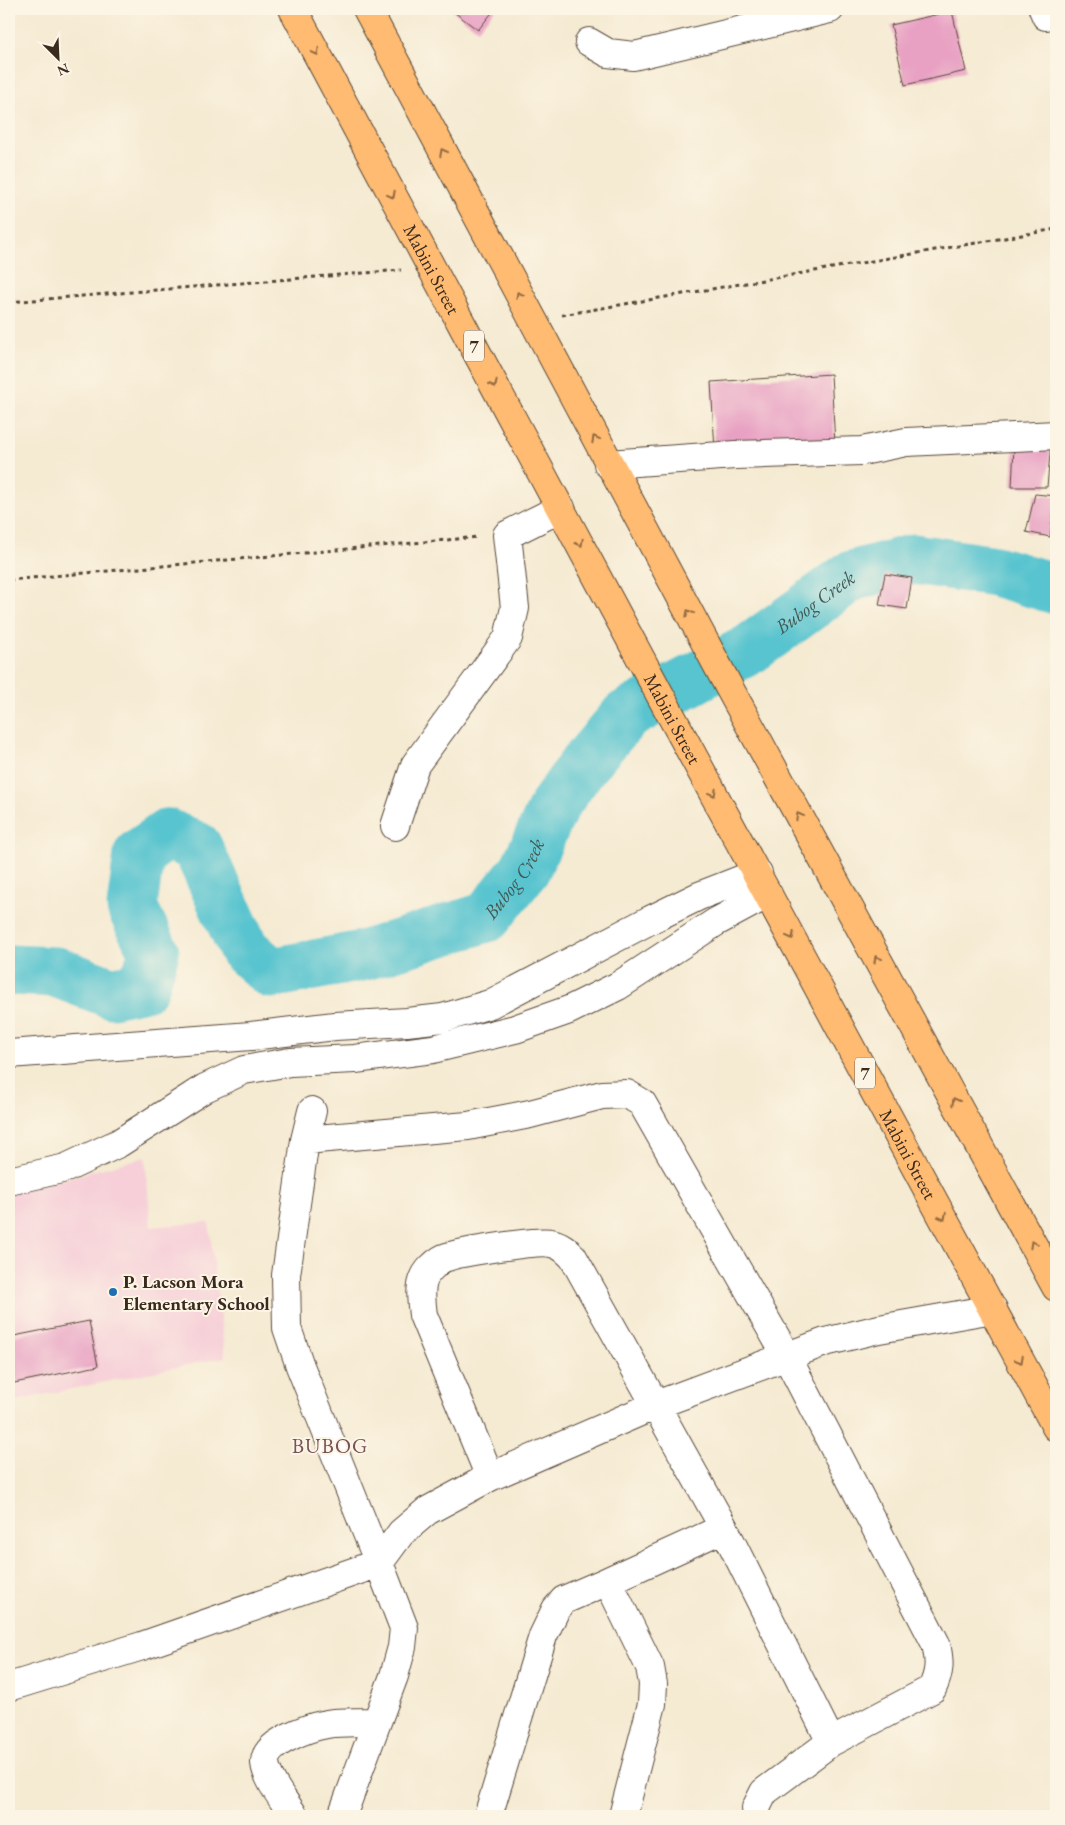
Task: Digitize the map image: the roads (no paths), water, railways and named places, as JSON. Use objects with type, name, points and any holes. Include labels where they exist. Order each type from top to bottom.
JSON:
[{"type":"main road","name":"Mabini Street","points":[[292,9],[1056,1427]]},
{"type":"main road","points":[[367,9],[730,691],[1056,1287]]},
{"type":"street","points":[[589,42],[608,53],[634,56],[830,9]]},
{"type":"street","points":[[608,464],[735,455],[862,451],[906,442],[1056,434]]},
{"type":"street","points":[[395,826],[415,765],[508,638],[515,608],[507,535],[561,508]]},
{"type":"street","points":[[9,1054],[250,1036],[335,1026],[443,1018],[490,1004],[699,896],[763,883]]},
{"type":"street","points":[[9,1181],[66,1168],[119,1143],[205,1088],[244,1070],[290,1062],[355,1059],[433,1049],[515,1029],[569,1010],[618,986],[716,922],[763,883]]},
{"type":"street","points":[[305,1140],[468,1126],[530,1114],[602,1095],[627,1094],[642,1103],[786,1356],[936,1644],[940,1664],[939,1675],[932,1689],[831,1742],[764,1792],[756,1808],[757,1816]]},
{"type":"street","points":[[312,1111],[305,1140],[286,1274],[287,1328],[300,1366],[404,1628],[400,1654],[342,1816]]},
{"type":"street","points":[[490,1477],[423,1315],[421,1295],[423,1278],[431,1267],[446,1257],[502,1247],[549,1242],[563,1247],[573,1256],[724,1528],[831,1742]]},
{"type":"street","points":[[9,1687],[142,1646],[379,1562],[401,1533],[427,1511],[490,1477],[656,1405],[825,1342],[879,1329],[993,1309]]},
{"type":"street","points":[[488,1816],[544,1636],[556,1609],[564,1600],[724,1528]]},
{"type":"street","points":[[608,1581],[650,1667],[653,1684],[652,1704],[623,1816]]},
{"type":"street","points":[[294,1816],[268,1774],[265,1761],[268,1752],[277,1744],[308,1729],[328,1724],[376,1722]]},
{"type":"waterway","name":"Bubog Creek","points":[[9,970],[56,972],[112,993],[144,986],[154,952],[132,907],[139,854],[168,834],[197,847],[244,949],[271,973],[362,956],[487,917],[525,869],[554,806],[583,765],[626,715],[750,649],[851,576],[914,559],[995,571],[1056,589]]},
{"type":"place","name":"P. Lacson Mora Elementary School","points":[[113,1292]]},
{"type":"district","name":"BUBOG","points":[[330,1445]]}]
